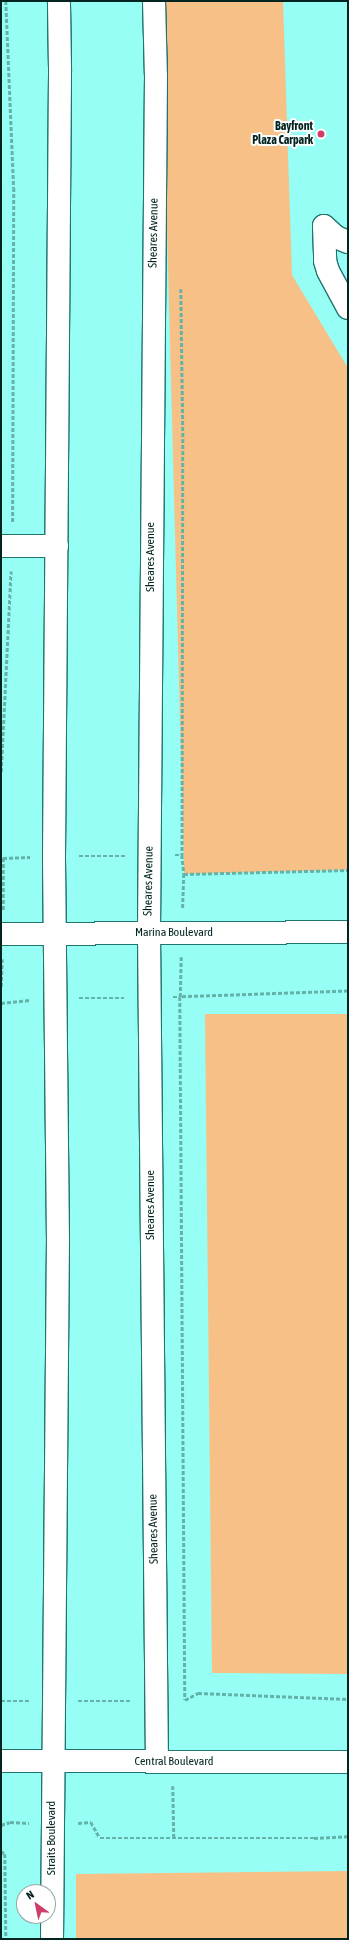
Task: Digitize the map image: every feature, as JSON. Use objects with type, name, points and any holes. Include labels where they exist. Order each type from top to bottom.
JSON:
[{"type":"main road","points":[[52,1762],[58,1241],[55,934],[60,76],[59,1]]},
{"type":"main road","name":"Sheares Avenue","points":[[154,1],[156,84],[149,933],[156,1700],[165,1762]]},
{"type":"main road","points":[[348,242],[336,237],[324,226],[324,261],[348,308]]},
{"type":"main road","points":[[7,546],[57,546]]},
{"type":"main road","name":"Marina Boulevard","points":[[1,934],[348,932]]},
{"type":"main road","name":"Central Boulevard","points":[[1,1761],[348,1762]]},
{"type":"main road","name":"Straits Boulevard","points":[[52,1762],[52,1939]]},
{"type":"path","points":[[1,772],[14,188],[6,1]]},
{"type":"path","points":[[181,288],[183,439],[182,855]]},
{"type":"path","points":[[184,874],[348,870]]},
{"type":"path","points":[[182,1706],[185,1700],[180,997],[348,991]]},
{"type":"path","points":[[1,1701],[185,1700],[198,1693],[348,1699]]},
{"type":"path","points":[[165,1762],[174,1838]]},
{"type":"path","points":[[1,1826],[10,1822],[52,1824],[91,1822],[100,1838],[314,1838],[348,1836]]},
{"type":"path","points":[[1,1851],[5,1854],[6,1939]]},
{"type":"shaded area","points":[[161,1],[283,1],[292,275],[348,368],[348,870],[184,874]]},
{"type":"shaded area","points":[[205,1014],[348,1014],[348,1674],[212,1673]]},
{"type":"shaded area","points":[[348,1871],[348,1939],[76,1939],[76,1874]]},
{"type":"place","name":"Bayfront Plaza Carpark","points":[[321,134]]}]
